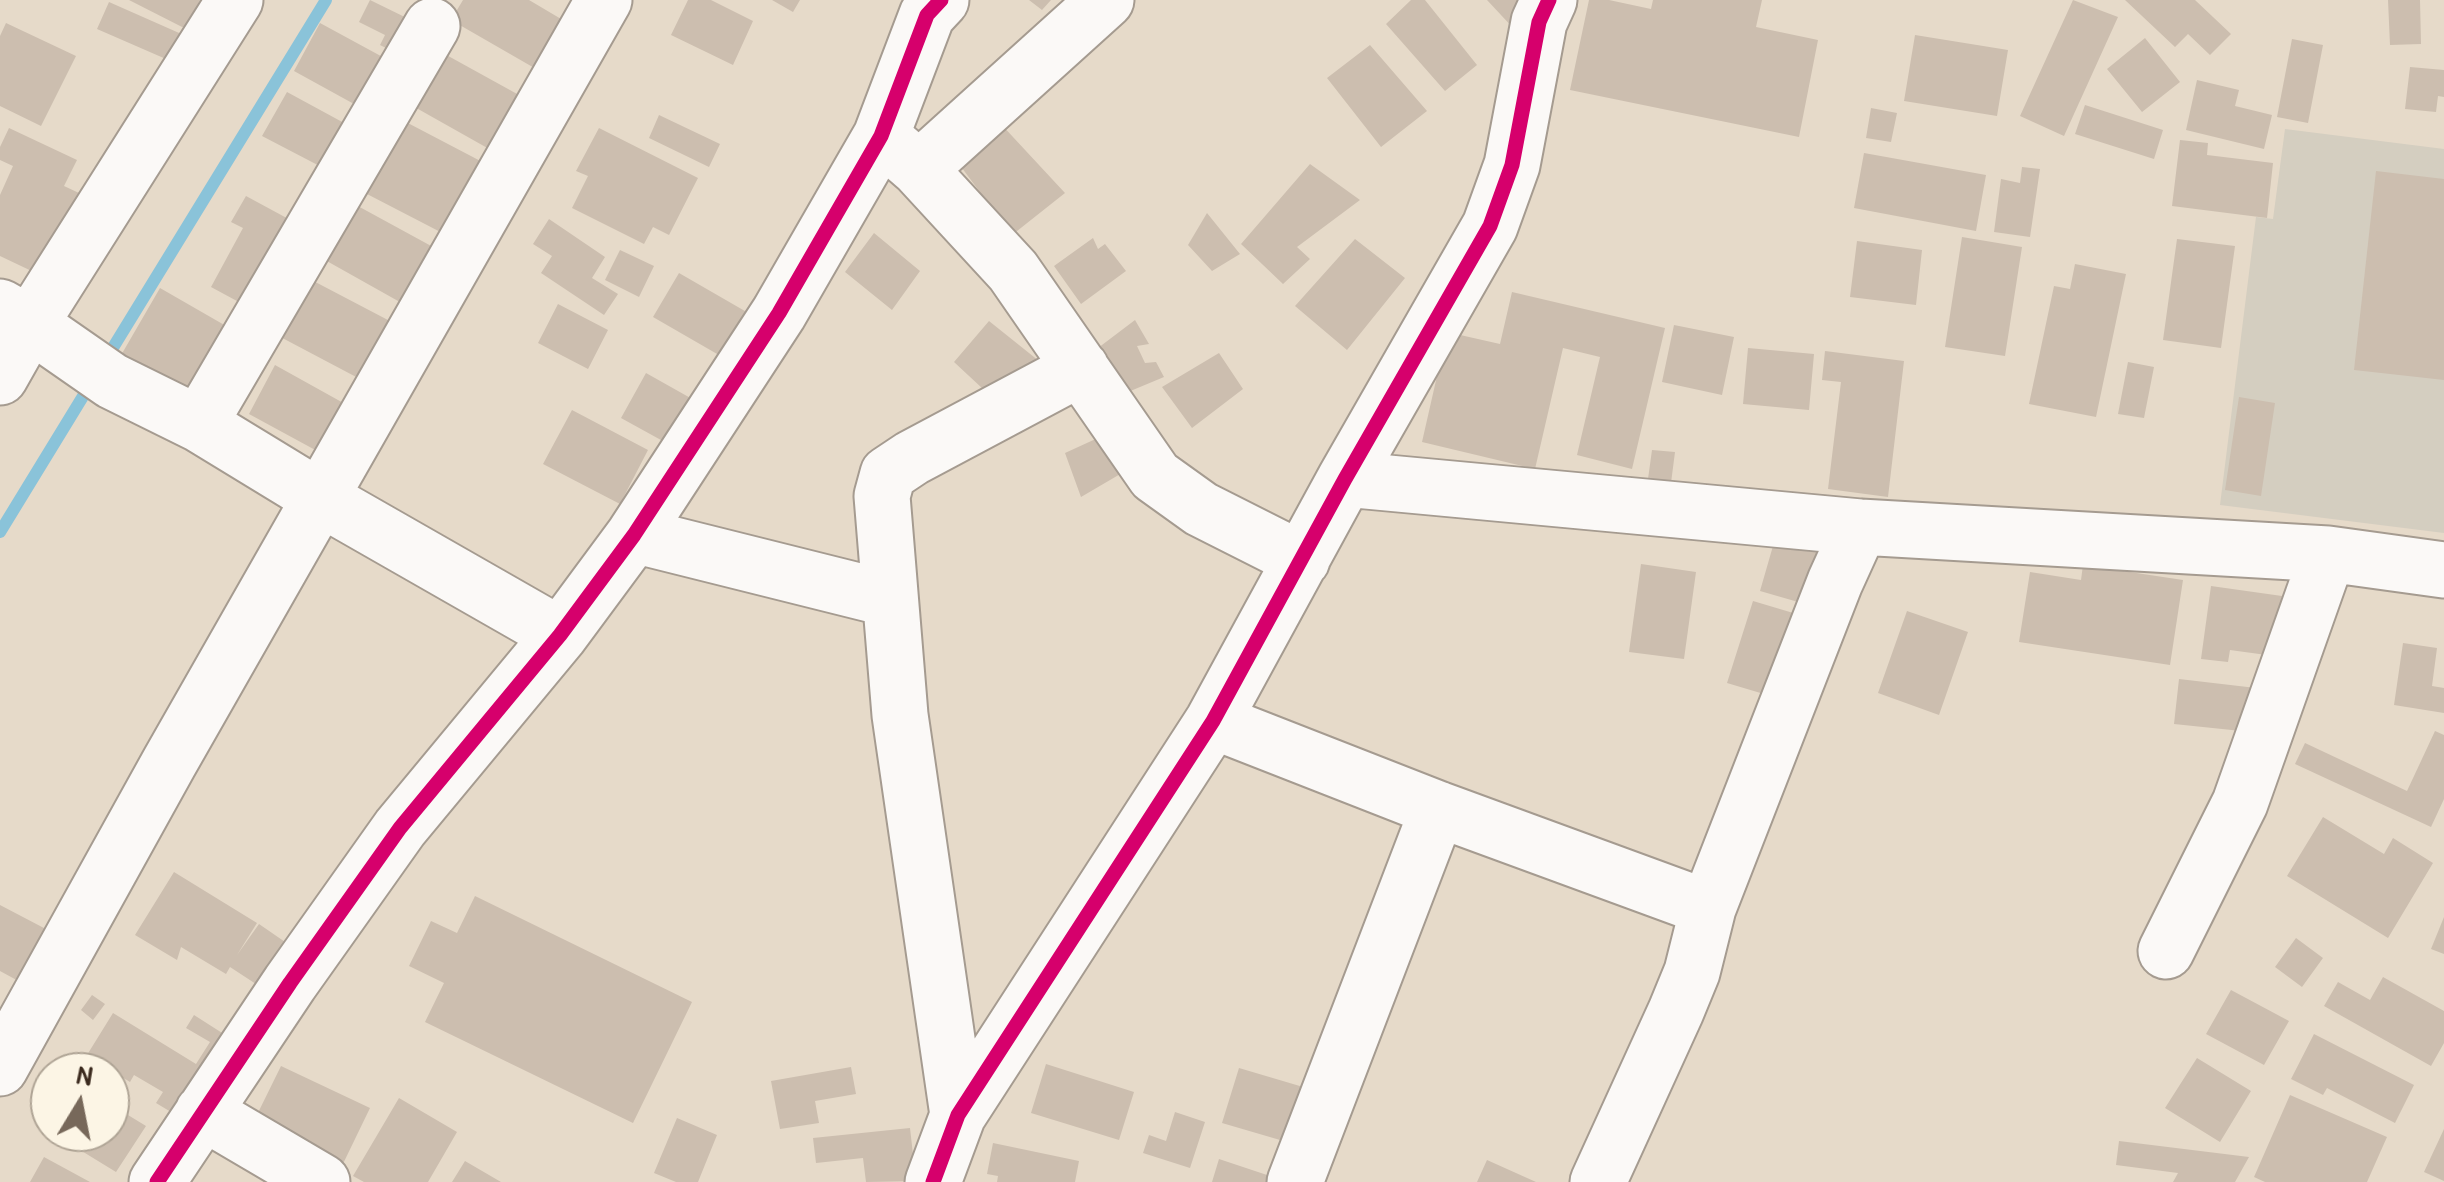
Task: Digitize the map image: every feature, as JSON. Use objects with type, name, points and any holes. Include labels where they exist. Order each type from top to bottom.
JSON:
[{"type":"street","points":[[0,377],[234,0]]},
{"type":"street","points":[[0,1068],[604,0]]},
{"type":"street","points":[[157,1182],[400,828],[560,636],[634,534],[779,313],[900,153],[1106,0]]},
{"type":"street","points":[[933,1182],[958,1114],[1212,720],[1490,226],[1512,165],[1539,22],[1549,0]]},
{"type":"street","points":[[900,153],[924,5]]},
{"type":"street","points":[[199,424],[432,26]]},
{"type":"street","points":[[900,153],[1013,270],[1155,476],[1202,510],[1302,560]]},
{"type":"street","points":[[30,325],[112,382],[199,424],[322,500],[560,636]]},
{"type":"street","points":[[958,1114],[900,715],[882,496],[888,474],[1082,368]]},
{"type":"street","points":[[1345,478],[1860,528],[2328,554],[2444,570]]},
{"type":"street","points":[[1598,1182],[1676,1012],[1692,972],[1708,908],[1835,582],[1860,528]]},
{"type":"street","points":[[634,534],[890,599]]},
{"type":"street","points":[[2166,951],[2240,803],[2328,554]]},
{"type":"street","points":[[1212,720],[1438,810],[1708,908]]},
{"type":"street","points":[[1295,1182],[1438,810]]},
{"type":"street","points":[[204,1112],[322,1182]]},
{"type":"shaded area","points":[[2285,129],[2444,149],[2444,533],[2220,505],[2256,217],[2273,219]]},
{"type":"building","points":[[129,0],[200,0],[186,29]]},
{"type":"building","points":[[370,0],[417,23],[400,55],[380,45],[385,35],[359,22]]},
{"type":"building","points":[[463,0],[529,0],[578,29],[550,77],[451,20]]},
{"type":"building","points":[[688,0],[711,0],[753,21],[733,65],[671,35]]},
{"type":"building","points":[[772,0],[800,0],[793,12]]},
{"type":"building","points":[[1029,0],[1051,0],[1042,10]]},
{"type":"building","points":[[1411,0],[1425,0],[1477,65],[1445,91],[1386,24]]},
{"type":"building","points":[[1487,0],[1535,0],[1515,30]]},
{"type":"building","points":[[1589,0],[1651,9],[1653,0],[1762,0],[1756,27],[1818,40],[1799,137],[1570,90]]},
{"type":"building","points":[[2073,0],[2118,17],[2064,136],[2020,116]]},
{"type":"building","points":[[2125,0],[2195,0],[2231,34],[2210,55],[2188,34],[2175,47]]},
{"type":"building","points":[[2388,0],[2420,0],[2421,44],[2390,45]]},
{"type":"building","points":[[109,2],[195,40],[182,66],[97,29]]},
{"type":"building","points":[[6,23],[76,56],[41,126],[0,106],[0,36]]},
{"type":"building","points":[[320,23],[401,67],[374,115],[294,71]]},
{"type":"building","points":[[1915,35],[2008,50],[1997,116],[1904,101]]},
{"type":"building","points":[[2145,38],[2180,82],[2142,112],[2107,69]]},
{"type":"building","points":[[2292,39],[2323,45],[2308,123],[2277,117]]},
{"type":"building","points":[[1370,45],[1427,111],[1381,147],[1327,78]]},
{"type":"building","points":[[441,52],[528,100],[498,154],[411,105]]},
{"type":"building","points":[[2410,67],[2444,70],[2444,97],[2438,96],[2436,112],[2405,109]]},
{"type":"building","points":[[2197,80],[2239,90],[2235,106],[2272,115],[2264,149],[2186,130]]},
{"type":"building","points":[[287,92],[357,130],[333,173],[262,136]]},
{"type":"building","points":[[2085,105],[2163,130],[2154,159],[2075,134]]},
{"type":"building","points":[[1871,108],[1897,113],[1891,142],[1866,138]]},
{"type":"building","points":[[659,115],[720,144],[709,167],[649,138]]},
{"type":"building","points":[[404,121],[490,166],[452,238],[367,194]]},
{"type":"building","points":[[1000,123],[1065,193],[1012,235],[959,164]]},
{"type":"building","points":[[9,128],[77,160],[64,186],[79,193],[40,275],[0,256],[0,195],[13,166],[0,160],[0,147]]},
{"type":"building","points":[[599,128],[698,178],[669,235],[653,227],[644,244],[572,208],[588,176],[576,171]]},
{"type":"building","points":[[2180,140],[2208,143],[2207,155],[2273,163],[2267,218],[2172,206]]},
{"type":"building","points":[[1864,153],[1986,175],[1976,231],[1854,208]]},
{"type":"building","points":[[1310,164],[1360,200],[1297,247],[1310,259],[1283,284],[1241,244]]},
{"type":"building","points":[[2022,167],[2040,169],[2030,237],[1994,232],[2001,179],[2020,183]]},
{"type":"building","points":[[2376,171],[2444,179],[2444,380],[2354,370]]},
{"type":"building","points":[[246,196],[307,229],[261,314],[211,287],[243,228],[231,222]]},
{"type":"building","points":[[356,205],[455,259],[423,315],[325,260]]},
{"type":"building","points":[[1207,213],[1240,254],[1212,271],[1188,245]]},
{"type":"building","points":[[549,219],[605,257],[592,278],[618,294],[604,315],[541,273],[552,256],[533,244]]},
{"type":"building","points":[[874,233],[920,271],[892,310],[845,272]]},
{"type":"building","points":[[1962,237],[2022,247],[2005,356],[1945,347]]},
{"type":"building","points":[[1093,238],[1098,249],[1105,244],[1126,271],[1081,304],[1054,266]]},
{"type":"building","points":[[1355,239],[1405,278],[1347,350],[1295,306]]},
{"type":"building","points":[[2177,239],[2235,246],[2221,348],[2163,340]]},
{"type":"building","points":[[1857,241],[1922,250],[1916,305],[1850,297]]},
{"type":"building","points":[[620,250],[654,266],[639,297],[605,280]]},
{"type":"building","points":[[2075,264],[2126,274],[2096,417],[2029,404],[2054,286],[2070,289]]},
{"type":"building","points":[[679,273],[757,318],[731,362],[653,317]]},
{"type":"building","points":[[302,275],[407,330],[377,388],[271,332]]},
{"type":"building","points":[[160,288],[240,334],[200,403],[120,357]]},
{"type":"building","points":[[1512,292],[1665,328],[1632,469],[1577,455],[1600,357],[1563,348],[1535,469],[1422,442],[1447,332],[1500,344]]},
{"type":"building","points":[[558,304],[608,330],[588,369],[538,343]]},
{"type":"building","points":[[1135,320],[1149,344],[1137,346],[1145,363],[1156,362],[1164,377],[1116,397],[1098,348]]},
{"type":"building","points":[[989,321],[1039,361],[997,402],[954,362]]},
{"type":"building","points":[[1674,325],[1734,337],[1722,395],[1662,382]]},
{"type":"building","points":[[1748,348],[1814,354],[1809,410],[1743,404]]},
{"type":"building","points":[[1825,351],[1904,361],[1888,497],[1828,489],[1841,382],[1822,380]]},
{"type":"building","points":[[1219,353],[1243,389],[1192,428],[1162,387]]},
{"type":"building","points":[[2128,362],[2154,367],[2144,418],[2118,414]]},
{"type":"building","points":[[275,365],[356,410],[330,458],[249,414]]},
{"type":"building","points":[[646,373],[694,400],[670,445],[621,418]]},
{"type":"building","points":[[2239,397],[2275,403],[2261,496],[2225,490]]},
{"type":"building","points":[[572,410],[648,450],[620,504],[543,464]]},
{"type":"building","points":[[1100,437],[1122,473],[1081,497],[1065,453]]},
{"type":"building","points":[[1652,450],[1675,452],[1671,483],[1648,479]]},
{"type":"building","points":[[1775,539],[1828,554],[1812,606],[1760,591]]},
{"type":"building","points":[[1641,564],[1696,572],[1684,659],[1629,652]]},
{"type":"building","points":[[2083,565],[2183,580],[2170,665],[2019,642],[2030,572],[2081,580]]},
{"type":"building","points":[[2211,586],[2282,596],[2274,656],[2230,650],[2228,662],[2201,659]]},
{"type":"building","points":[[1753,601],[1810,618],[1784,700],[1727,683]]},
{"type":"building","points":[[1907,611],[1968,632],[1939,715],[1878,693]]},
{"type":"building","points":[[2403,643],[2437,648],[2432,686],[2444,688],[2444,713],[2394,705]]},
{"type":"building","points":[[2179,679],[2256,688],[2251,732],[2174,724]]},
{"type":"building","points":[[2435,731],[2444,735],[2444,799],[2431,827],[2295,764],[2305,743],[2407,791]]},
{"type":"building","points":[[2323,817],[2384,854],[2393,838],[2433,863],[2388,938],[2287,876]]},
{"type":"building","points":[[174,872],[257,923],[237,955],[259,924],[288,944],[259,986],[230,967],[226,974],[181,947],[177,960],[135,935]]},
{"type":"building","points":[[475,896],[692,1002],[633,1123],[425,1022],[444,983],[409,966],[431,921],[457,933]]},
{"type":"building","points":[[0,905],[63,938],[35,990],[0,971]]},
{"type":"building","points":[[2444,917],[2444,954],[2431,949]]},
{"type":"building","points":[[2296,938],[2323,958],[2302,987],[2275,967]]},
{"type":"building","points":[[2383,977],[2444,1011],[2444,1043],[2431,1066],[2324,1006],[2338,982],[2370,1000]]},
{"type":"building","points":[[2231,990],[2289,1021],[2264,1065],[2206,1034]]},
{"type":"building","points":[[92,995],[105,1004],[93,1020],[81,1010]]},
{"type":"building","points":[[113,1013],[196,1064],[210,1042],[186,1028],[194,1015],[230,1038],[181,1118],[156,1103],[163,1092],[134,1075],[130,1082],[130,1052],[89,1052]]},
{"type":"building","points":[[2314,1034],[2414,1085],[2395,1123],[2327,1088],[2323,1095],[2291,1079]]},
{"type":"building","points":[[2197,1058],[2251,1091],[2220,1142],[2165,1108]]},
{"type":"building","points":[[1046,1064],[1134,1092],[1119,1140],[1031,1113]]},
{"type":"building","points":[[281,1066],[370,1108],[340,1170],[251,1127]]},
{"type":"building","points":[[851,1067],[856,1094],[815,1101],[819,1123],[780,1129],[771,1081]]},
{"type":"building","points":[[1239,1068],[1320,1092],[1304,1147],[1222,1123]]},
{"type":"building","points":[[2290,1095],[2387,1137],[2367,1182],[2265,1182],[2254,1177]]},
{"type":"building","points":[[399,1098],[457,1132],[428,1182],[364,1182],[353,1176]]},
{"type":"building","points":[[1175,1112],[1205,1122],[1190,1168],[1143,1153],[1149,1135],[1166,1141]]},
{"type":"building","points":[[130,1116],[146,1126],[130,1151]]},
{"type":"building","points":[[677,1118],[717,1135],[698,1182],[676,1182],[654,1173]]},
{"type":"building","points":[[910,1128],[916,1181],[866,1182],[863,1158],[816,1163],[813,1138]]},
{"type":"building","points":[[2444,1129],[2444,1181],[2424,1172]]},
{"type":"building","points":[[2119,1141],[2249,1157],[2235,1182],[2173,1182],[2178,1173],[2116,1165]]},
{"type":"building","points":[[993,1143],[1079,1161],[1075,1182],[997,1182],[998,1176],[987,1174]]},
{"type":"building","points":[[83,1152],[129,1152],[116,1172]]},
{"type":"building","points":[[44,1157],[90,1182],[30,1182]]},
{"type":"building","points":[[1219,1159],[1279,1179],[1278,1182],[1212,1182]]},
{"type":"building","points":[[1487,1160],[1536,1182],[1477,1182]]},
{"type":"building","points":[[465,1161],[501,1182],[452,1182]]},
{"type":"waterway","points":[[106,359],[326,0]]},
{"type":"waterway","points":[[0,532],[93,380]]},
{"type":"cycle path","points":[[157,1182],[400,828],[560,635],[634,535],[779,313],[881,136],[927,15],[941,0]]},
{"type":"cycle path","points":[[933,1182],[958,1115],[1213,721],[1490,226],[1512,165],[1539,22],[1549,0]]}]
